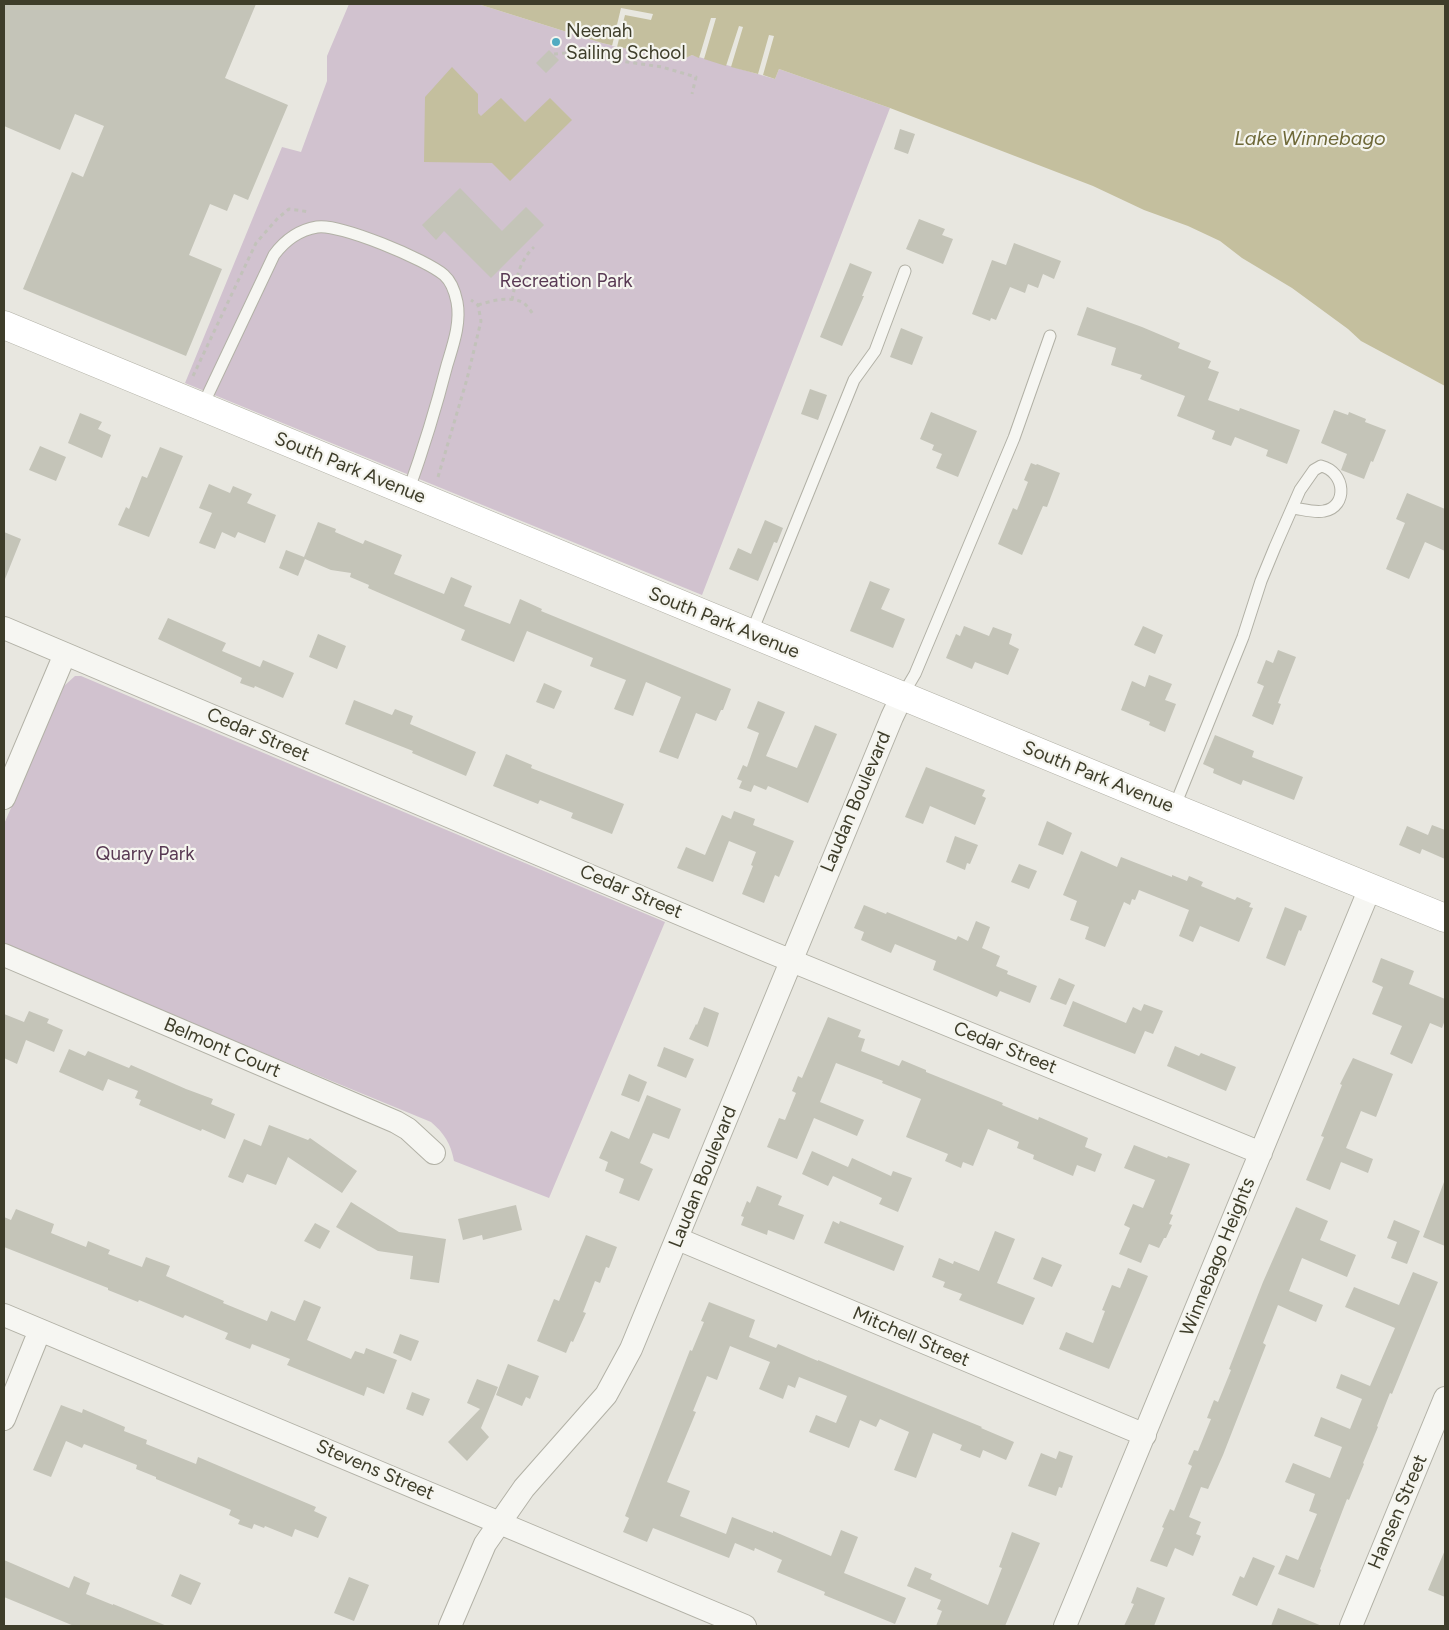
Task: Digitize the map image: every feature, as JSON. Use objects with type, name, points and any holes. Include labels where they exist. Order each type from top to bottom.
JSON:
[{"type":"main road","name":"South Park Avenue","points":[[4,325],[1445,918]]},
{"type":"street","name":"Cedar Street","points":[[4,628],[791,960],[1261,1153]]},
{"type":"street","points":[[4,798],[65,654]]},
{"type":"street","name":"Laudan Boulevard","points":[[450,1626],[485,1544],[524,1488],[606,1395],[631,1349],[902,696]]},
{"type":"street","name":"Winnebago Heights","points":[[1065,1626],[1370,888]]},
{"type":"street","name":"Belmont Court","points":[[4,955],[396,1122],[408,1129],[434,1153]]},
{"type":"street","name":"Mitchell Street","points":[[678,1239],[1145,1435]]},
{"type":"street","name":"Stevens Street","points":[[4,1315],[745,1626]]},
{"type":"street","points":[[4,1419],[40,1330]]},
{"type":"street","name":"Hansen Street","points":[[1351,1626],[1445,1398]]},
{"type":"lane","points":[[202,407],[274,255],[290,238],[317,227],[328,226],[388,247],[437,269],[446,277],[454,289],[457,304],[457,329],[429,432],[408,492]]},
{"type":"lane","points":[[751,634],[854,380],[875,351],[905,271]]},
{"type":"lane","points":[[902,696],[915,674],[994,489],[1050,336]]},
{"type":"lane","points":[[1174,808],[1243,637],[1261,581],[1292,508],[1300,490],[1314,470],[1321,466],[1332,470],[1337,475],[1341,493],[1338,503],[1333,507],[1324,511],[1292,508]]},
{"type":"path","points":[[611,59],[615,46]]},
{"type":"path","points":[[554,54],[564,52],[662,67],[696,77],[692,94]]},
{"type":"path","points":[[193,376],[256,243],[278,218],[289,209],[317,213]]},
{"type":"path","points":[[512,300],[519,269],[528,252],[534,246]]},
{"type":"path","points":[[438,477],[481,321],[478,305],[470,299]]},
{"type":"path","points":[[478,305],[495,300],[512,300],[523,302],[533,314]]},
{"type":"green space","name":"Recreation Park","points":[[349,4],[478,4],[602,43],[650,54],[686,58],[692,55],[775,79],[779,69],[890,108],[702,595],[185,383],[282,147],[301,152],[327,81],[327,56]]},
{"type":"green space","name":"Quarry Park","points":[[75,676],[81,676],[665,922],[549,1198],[454,1161],[446,1139],[431,1122],[4,946],[4,824],[64,686]]},
{"type":"water","name":"Lake Winnebago","points":[[478,4],[1445,4],[1445,386],[1361,341],[1348,329],[1292,288],[1242,258],[1220,241],[1188,226],[1144,210],[1093,186],[890,108],[779,69],[775,79],[763,75],[774,36],[769,35],[758,74],[731,67],[743,27],[739,26],[726,66],[704,59],[716,18],[711,18],[699,58],[692,55],[686,58],[650,54],[602,43]]},
{"type":"water","points":[[452,67],[478,94],[478,113],[481,116],[501,98],[525,122],[550,98],[572,120],[510,181],[492,163],[424,162],[425,97]]},
{"type":"pier","points":[[621,8],[653,14],[651,20],[625,15],[617,47],[612,46]]},
{"type":"building","points":[[4,4],[256,4],[225,78],[288,105],[248,200],[234,194],[227,211],[210,204],[189,255],[222,269],[186,356],[23,289],[72,172],[83,177],[104,126],[75,114],[60,150],[4,126]]},
{"type":"building","points":[[549,50],[559,60],[546,73],[536,63]]},
{"type":"building","points":[[900,129],[915,134],[908,154],[894,149]]},
{"type":"building","points":[[460,188],[502,231],[526,207],[544,225],[491,278],[444,231],[436,240],[422,225]]},
{"type":"building","points":[[919,219],[945,229],[942,235],[953,239],[943,264],[906,249]]},
{"type":"building","points":[[1014,243],[1061,261],[1054,279],[1043,274],[1038,288],[1028,284],[1025,293],[1010,287],[996,320],[991,318],[990,321],[972,314],[992,260],[1006,265]]},
{"type":"building","points":[[850,263],[872,272],[862,296],[864,296],[842,346],[820,337]]},
{"type":"building","points":[[1087,307],[1180,343],[1178,348],[1211,361],[1208,368],[1219,372],[1208,400],[1239,411],[1240,408],[1300,430],[1287,464],[1266,456],[1268,450],[1235,437],[1231,446],[1212,439],[1215,431],[1177,416],[1185,396],[1140,379],[1142,375],[1111,365],[1116,348],[1077,335]]},
{"type":"building","points":[[901,328],[923,337],[912,365],[890,357]]},
{"type":"building","points":[[810,389],[827,395],[818,420],[801,414]]},
{"type":"building","points":[[1334,410],[1348,415],[1349,412],[1366,419],[1365,422],[1386,430],[1364,479],[1341,470],[1347,454],[1321,443]]},
{"type":"building","points":[[931,412],[977,431],[958,477],[936,468],[942,454],[932,450],[934,445],[920,439]]},
{"type":"building","points":[[80,413],[102,422],[98,429],[111,435],[102,458],[68,443]]},
{"type":"building","points":[[40,446],[66,457],[56,481],[29,470]]},
{"type":"building","points":[[160,447],[183,456],[149,537],[118,525],[126,507],[129,509],[142,476],[147,478]]},
{"type":"building","points":[[1031,463],[1060,473],[1047,507],[1043,506],[1022,555],[998,544],[1013,508],[1017,510],[1028,482],[1024,480]]},
{"type":"building","points":[[209,484],[230,493],[233,486],[252,494],[247,503],[276,515],[265,543],[238,532],[235,538],[222,532],[215,549],[199,543],[212,513],[199,508]]},
{"type":"building","points":[[1407,493],[1445,509],[1445,551],[1425,542],[1409,579],[1386,569],[1405,523],[1396,519]]},
{"type":"building","points":[[765,520],[783,528],[777,543],[774,542],[758,581],[729,569],[738,548],[751,554]]},
{"type":"building","points":[[318,522],[336,529],[335,532],[363,544],[365,540],[402,555],[394,574],[444,594],[451,577],[472,586],[464,606],[510,624],[520,599],[542,609],[541,611],[731,689],[723,710],[721,710],[716,721],[696,713],[678,759],[659,752],[681,697],[646,682],[633,716],[614,709],[626,680],[590,666],[593,658],[527,631],[514,662],[461,640],[465,630],[368,588],[369,585],[350,577],[351,573],[331,570],[305,559],[298,576],[279,568],[286,550],[304,557]]},
{"type":"building","points":[[4,532],[21,539],[5,579],[4,579]]},
{"type":"building","points":[[870,581],[890,589],[881,609],[905,619],[893,648],[850,631]]},
{"type":"building","points":[[168,618],[226,643],[222,651],[260,667],[263,660],[294,673],[283,698],[255,686],[254,688],[240,683],[242,678],[158,639]]},
{"type":"building","points":[[964,626],[989,636],[993,627],[1012,634],[1009,644],[1019,649],[1008,675],[975,662],[972,669],[946,658],[956,634],[960,636]]},
{"type":"building","points":[[1143,626],[1163,635],[1155,654],[1134,645]]},
{"type":"building","points":[[318,634],[346,646],[337,669],[309,657]]},
{"type":"building","points":[[1278,650],[1296,657],[1278,703],[1281,704],[1273,725],[1252,716],[1264,686],[1257,683],[1266,660],[1273,663]]},
{"type":"building","points":[[1149,675],[1172,684],[1165,700],[1176,704],[1165,732],[1149,725],[1150,722],[1121,710],[1132,681],[1145,687]]},
{"type":"building","points":[[544,683],[562,691],[554,709],[536,702]]},
{"type":"building","points":[[354,700],[392,715],[395,709],[413,716],[410,724],[476,752],[466,776],[412,753],[413,751],[345,724]]},
{"type":"building","points":[[758,701],[785,712],[766,756],[797,768],[815,725],[837,734],[808,803],[768,786],[766,790],[754,785],[751,792],[739,788],[742,781],[737,779],[743,765],[747,767],[759,733],[747,728]]},
{"type":"building","points":[[1215,735],[1254,751],[1252,757],[1303,777],[1294,800],[1243,780],[1241,785],[1213,773],[1214,769],[1203,764]]},
{"type":"building","points":[[506,754],[532,765],[531,768],[624,804],[612,834],[571,818],[573,813],[540,800],[538,804],[493,786]]},
{"type":"building","points":[[926,767],[985,790],[982,796],[986,798],[975,825],[930,806],[923,824],[905,817]]},
{"type":"building","points":[[734,811],[755,819],[753,825],[794,841],[779,877],[775,875],[764,903],[742,894],[753,866],[751,865],[756,852],[729,841],[713,882],[677,868],[686,847],[705,855],[722,815],[731,819]]},
{"type":"building","points":[[1047,821],[1072,833],[1063,855],[1038,845]]},
{"type":"building","points":[[1432,825],[1445,830],[1445,859],[1422,849],[1420,854],[1399,845],[1407,826],[1428,835]]},
{"type":"building","points":[[955,836],[978,845],[970,864],[967,863],[965,870],[946,862]]},
{"type":"building","points":[[1081,851],[1117,867],[1121,857],[1172,877],[1172,875],[1187,881],[1189,876],[1203,882],[1201,886],[1235,900],[1237,897],[1251,903],[1249,907],[1253,908],[1239,942],[1200,926],[1193,942],[1179,936],[1189,910],[1139,890],[1135,900],[1132,899],[1130,905],[1124,902],[1105,947],[1085,939],[1089,927],[1070,920],[1077,901],[1063,895]]},
{"type":"building","points":[[1019,864],[1037,871],[1029,889],[1011,882]]},
{"type":"building","points":[[864,905],[886,914],[887,912],[956,940],[958,936],[968,941],[976,921],[990,927],[982,948],[1000,956],[996,966],[1008,971],[1007,974],[1037,986],[1030,1003],[1000,991],[997,997],[933,970],[936,961],[895,944],[891,953],[861,940],[864,932],[854,928]]},
{"type":"building","points":[[1285,907],[1307,916],[1301,931],[1299,930],[1285,966],[1266,958]]},
{"type":"building","points":[[1381,958],[1414,971],[1409,984],[1445,999],[1445,1020],[1442,1028],[1430,1023],[1412,1064],[1390,1054],[1402,1026],[1372,1014],[1383,987],[1372,982]]},
{"type":"building","points":[[1059,978],[1075,985],[1066,1005],[1050,999]]},
{"type":"building","points":[[1073,1001],[1126,1023],[1133,1007],[1141,1011],[1144,1004],[1163,1011],[1153,1034],[1145,1031],[1135,1054],[1063,1026]]},
{"type":"building","points":[[704,1007],[719,1013],[708,1047],[689,1039]]},
{"type":"building","points":[[29,1011],[49,1019],[47,1023],[63,1030],[54,1052],[26,1040],[17,1064],[4,1058],[4,1014],[24,1022]]},
{"type":"building","points":[[828,1017],[861,1030],[858,1037],[865,1039],[861,1051],[899,1066],[902,1060],[926,1070],[926,1072],[1003,1103],[1002,1105],[1038,1120],[1039,1117],[1088,1138],[1085,1147],[1102,1154],[1095,1172],[1077,1165],[1073,1176],[1033,1159],[1034,1155],[1017,1148],[1019,1142],[988,1129],[973,1166],[963,1162],[961,1168],[945,1161],[948,1154],[906,1137],[921,1099],[882,1083],[883,1081],[836,1063],[820,1102],[864,1120],[857,1136],[814,1118],[797,1159],[767,1147],[779,1118],[785,1120],[796,1093],[792,1091],[798,1076],[802,1078]]},
{"type":"building","points":[[1175,1046],[1199,1056],[1201,1053],[1236,1067],[1226,1091],[1167,1066]]},
{"type":"building","points":[[664,1047],[694,1059],[686,1078],[657,1066]]},
{"type":"building","points":[[69,1049],[85,1056],[88,1051],[129,1068],[131,1065],[213,1099],[211,1104],[235,1114],[225,1139],[139,1105],[141,1100],[135,1098],[138,1091],[108,1079],[103,1091],[59,1072]]},
{"type":"building","points":[[1353,1058],[1393,1074],[1376,1117],[1361,1111],[1346,1148],[1373,1159],[1368,1173],[1341,1162],[1330,1190],[1306,1180],[1324,1137],[1321,1136],[1342,1085],[1340,1084]]},
{"type":"building","points":[[629,1074],[647,1082],[639,1102],[621,1095]]},
{"type":"building","points":[[647,1095],[681,1109],[669,1139],[653,1133],[640,1163],[653,1169],[639,1201],[619,1193],[624,1179],[605,1171],[608,1162],[599,1158],[611,1131],[629,1139]]},
{"type":"building","points":[[269,1125],[308,1140],[310,1138],[357,1171],[342,1193],[288,1157],[276,1185],[247,1174],[243,1183],[228,1177],[244,1139],[261,1146]]},
{"type":"building","points":[[1134,1145],[1167,1158],[1168,1156],[1190,1164],[1170,1214],[1173,1215],[1169,1224],[1172,1225],[1166,1238],[1164,1238],[1159,1248],[1149,1244],[1141,1263],[1119,1254],[1130,1228],[1124,1225],[1133,1204],[1143,1208],[1155,1180],[1124,1168]]},
{"type":"building","points":[[812,1151],[848,1167],[852,1158],[891,1176],[893,1171],[912,1178],[898,1212],[879,1204],[882,1198],[833,1176],[828,1186],[802,1174]]},
{"type":"building","points":[[1445,1182],[1445,1246],[1423,1237]]},
{"type":"building","points":[[757,1186],[782,1196],[778,1205],[804,1215],[794,1240],[768,1230],[767,1235],[741,1225],[744,1217],[741,1216],[747,1201],[750,1203]]},
{"type":"building","points":[[351,1202],[399,1232],[446,1239],[439,1283],[410,1279],[413,1256],[378,1251],[336,1227]]},
{"type":"building","points":[[516,1205],[522,1230],[483,1240],[482,1235],[463,1240],[458,1219]]},
{"type":"building","points":[[1296,1207],[1328,1221],[1320,1240],[1356,1255],[1347,1277],[1302,1258],[1289,1291],[1323,1305],[1316,1322],[1278,1305],[1263,1343],[1266,1345],[1223,1455],[1208,1489],[1201,1487],[1189,1517],[1201,1522],[1196,1534],[1201,1536],[1193,1556],[1175,1548],[1167,1567],[1150,1561],[1170,1509],[1174,1511],[1192,1466],[1188,1464],[1194,1450],[1198,1451],[1211,1419],[1207,1418],[1214,1400],[1218,1402],[1263,1282]]},
{"type":"building","points":[[16,1209],[54,1224],[51,1233],[86,1247],[88,1241],[110,1250],[108,1254],[142,1267],[146,1257],[170,1266],[166,1276],[267,1321],[271,1311],[295,1321],[304,1300],[321,1307],[307,1340],[351,1359],[355,1351],[364,1354],[366,1348],[397,1360],[384,1394],[367,1387],[364,1396],[287,1365],[290,1359],[252,1344],[250,1349],[225,1339],[228,1333],[185,1315],[183,1318],[139,1300],[138,1302],[108,1290],[108,1288],[4,1247],[4,1217],[11,1220]]},
{"type":"building","points":[[1394,1220],[1420,1231],[1407,1264],[1391,1258],[1397,1242],[1387,1238]]},
{"type":"building","points":[[833,1221],[839,1224],[840,1221],[904,1246],[894,1271],[824,1243]]},
{"type":"building","points":[[315,1223],[330,1231],[320,1249],[304,1241]]},
{"type":"building","points":[[995,1231],[1015,1239],[997,1283],[1035,1298],[1023,1325],[959,1300],[962,1294],[943,1287],[945,1282],[932,1277],[939,1258],[953,1264],[954,1261],[979,1271]]},
{"type":"building","points":[[586,1235],[617,1247],[609,1268],[606,1267],[600,1283],[595,1281],[583,1312],[586,1313],[566,1353],[537,1341],[554,1299],[559,1301]]},
{"type":"building","points":[[1042,1257],[1062,1265],[1052,1287],[1033,1279]]},
{"type":"building","points":[[1128,1268],[1148,1276],[1109,1369],[1059,1349],[1066,1332],[1093,1343],[1105,1311],[1102,1310],[1112,1285],[1120,1288]]},
{"type":"building","points":[[1413,1272],[1438,1282],[1392,1394],[1390,1393],[1349,1500],[1347,1499],[1314,1588],[1278,1574],[1286,1555],[1298,1560],[1317,1514],[1309,1511],[1315,1494],[1285,1482],[1293,1463],[1330,1478],[1342,1447],[1314,1436],[1321,1417],[1350,1429],[1362,1399],[1336,1388],[1341,1374],[1370,1386],[1395,1328],[1345,1307],[1354,1287],[1399,1305]]},
{"type":"building","points":[[709,1302],[755,1320],[749,1337],[776,1348],[778,1344],[982,1427],[1014,1442],[1006,1460],[983,1450],[980,1458],[960,1450],[962,1445],[933,1433],[916,1478],[894,1470],[909,1432],[880,1419],[876,1427],[860,1420],[849,1448],[809,1432],[816,1415],[836,1423],[847,1396],[799,1377],[795,1388],[788,1385],[783,1399],[759,1389],[770,1362],[730,1346],[717,1380],[707,1376],[693,1411],[696,1412],[667,1482],[690,1491],[680,1516],[726,1534],[732,1517],[773,1533],[773,1531],[831,1556],[841,1530],[858,1537],[844,1573],[906,1598],[895,1624],[824,1595],[825,1592],[777,1572],[782,1560],[755,1548],[754,1551],[735,1543],[729,1558],[653,1528],[647,1542],[623,1532],[629,1518],[625,1516],[690,1350],[692,1351],[704,1322],[701,1321]]},
{"type":"building","points":[[400,1334],[419,1341],[411,1361],[393,1353]]},
{"type":"building","points":[[508,1364],[539,1376],[530,1399],[526,1397],[522,1406],[496,1395]]},
{"type":"building","points":[[477,1379],[498,1387],[481,1428],[489,1437],[467,1461],[448,1442],[480,1409],[467,1403]]},
{"type":"building","points":[[412,1392],[430,1399],[423,1416],[406,1409]]},
{"type":"building","points":[[61,1405],[82,1413],[83,1409],[125,1427],[124,1431],[147,1440],[146,1444],[196,1464],[198,1457],[316,1507],[314,1511],[327,1517],[318,1538],[295,1529],[292,1537],[265,1526],[264,1528],[254,1524],[252,1529],[238,1524],[240,1520],[229,1515],[231,1510],[156,1479],[156,1477],[136,1469],[137,1465],[84,1444],[82,1448],[66,1441],[51,1477],[33,1470]]},
{"type":"building","points":[[1059,1451],[1073,1456],[1062,1488],[1059,1487],[1056,1496],[1028,1486],[1041,1453],[1056,1459]]},
{"type":"building","points":[[1012,1532],[1040,1543],[1005,1626],[936,1626],[942,1611],[937,1609],[941,1600],[907,1586],[915,1567],[932,1574],[930,1579],[988,1605],[1002,1568],[999,1567]]},
{"type":"building","points":[[1445,1550],[1445,1597],[1428,1590]]},
{"type":"building","points":[[1253,1557],[1275,1566],[1257,1606],[1232,1595],[1240,1576],[1244,1578]]},
{"type":"building","points":[[4,1560],[69,1588],[74,1576],[90,1583],[86,1594],[167,1626],[74,1626],[4,1597]]},
{"type":"building","points":[[180,1574],[201,1583],[191,1605],[171,1596]]},
{"type":"building","points":[[349,1577],[369,1585],[354,1621],[334,1613]]},
{"type":"building","points":[[1137,1587],[1165,1598],[1154,1626],[1124,1626],[1134,1604],[1131,1603]]},
{"type":"building","points":[[1278,1608],[1322,1626],[1271,1626]]},
{"type":"place","name":"Neenah Sailing School","points":[[556,42]]}]
